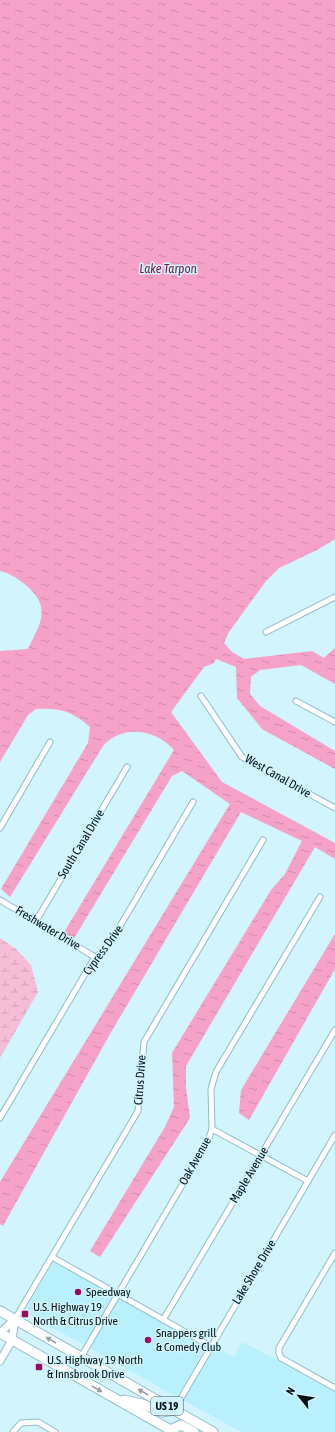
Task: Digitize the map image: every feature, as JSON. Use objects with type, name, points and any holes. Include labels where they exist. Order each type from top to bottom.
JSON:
[{"type":"highway","name":"US 19","points":[[0,1310],[213,1432]]},
{"type":"highway","name":"US 19","points":[[0,1333],[172,1431]]},
{"type":"highway","points":[[115,1399],[142,1404],[162,1412],[174,1410]]},
{"type":"highway","points":[[172,1431],[181,1425],[194,1432]]},
{"type":"street","points":[[266,632],[335,597]]},
{"type":"street","name":"West Canal Drive","points":[[201,696],[242,757],[335,808]]},
{"type":"street","points":[[296,701],[335,722]]},
{"type":"street","points":[[0,828],[50,742]]},
{"type":"street","name":"South Canal Drive","points":[[36,921],[127,767]]},
{"type":"street","name":"Cypress Drive","points":[[0,1118],[95,957],[103,952],[113,938],[193,802]]},
{"type":"street","name":"Citrus Drive","points":[[16,1319],[138,1111],[144,1042],[262,840]]},
{"type":"street","name":"Oak Avenue","points":[[81,1357],[208,1140],[212,1129],[211,1089],[216,1072],[320,897]]},
{"type":"street","name":"Freshwater Drive","points":[[0,900],[95,957]]},
{"type":"street","name":"Maple Avenue","points":[[164,1320],[335,1030]]},
{"type":"street","points":[[212,1129],[308,1181]]},
{"type":"street","name":"Lake Shore Drive","points":[[174,1410],[210,1346],[335,1135]]},
{"type":"street","points":[[335,1253],[279,1348],[281,1358],[335,1388]]},
{"type":"street","points":[[52,1257],[210,1346]]},
{"type":"street","points":[[0,1333],[16,1319]]},
{"type":"street","points":[[0,1361],[12,1340],[16,1319]]},
{"type":"street","points":[[13,1432],[21,1423],[38,1422],[55,1432]]},
{"type":"shaded area","points":[[54,1261],[114,1295],[84,1345],[24,1312]]},
{"type":"shaded area","points":[[119,1298],[206,1347],[177,1397],[90,1348]]},
{"type":"shaded area","points":[[242,1342],[335,1389],[335,1432],[241,1432],[183,1400],[214,1345],[234,1357]]},
{"type":"green space","points":[[0,938],[16,949],[31,965],[38,992],[0,1058]]},
{"type":"water","name":"Lake Tarpon","points":[[0,0],[335,0],[335,539],[317,550],[279,568],[266,581],[229,632],[224,643],[232,652],[244,659],[312,651],[324,658],[335,648],[335,684],[301,665],[260,670],[251,677],[250,694],[260,706],[335,751],[335,769],[262,729],[237,698],[236,667],[216,659],[214,663],[204,667],[171,712],[222,782],[335,843],[335,859],[315,847],[186,1066],[186,1087],[190,1118],[100,1257],[90,1251],[165,1127],[174,1107],[172,1053],[271,890],[285,874],[302,841],[241,812],[110,1034],[3,1226],[0,1224],[0,1182],[230,804],[182,771],[172,776],[73,940],[63,934],[174,750],[158,737],[149,734],[129,732],[120,734],[103,746],[10,897],[1,889],[88,743],[90,727],[77,717],[59,710],[36,709],[28,715],[0,762],[0,651],[28,649],[40,624],[41,609],[35,594],[27,586],[15,577],[0,571]]},
{"type":"water","points":[[335,934],[335,969],[249,1120],[239,1113],[241,1090]]},
{"type":"place","name":"Speedway","points":[[78,1292]]},
{"type":"place","name":"U.S. Highway 19 North & Citrus Drive","points":[[25,1314]]},
{"type":"place","name":"Snappers grill & Comedy Club","points":[[148,1340]]},
{"type":"place","name":"U.S. Highway 19 North & Innsbrook Drive","points":[[39,1367]]}]
